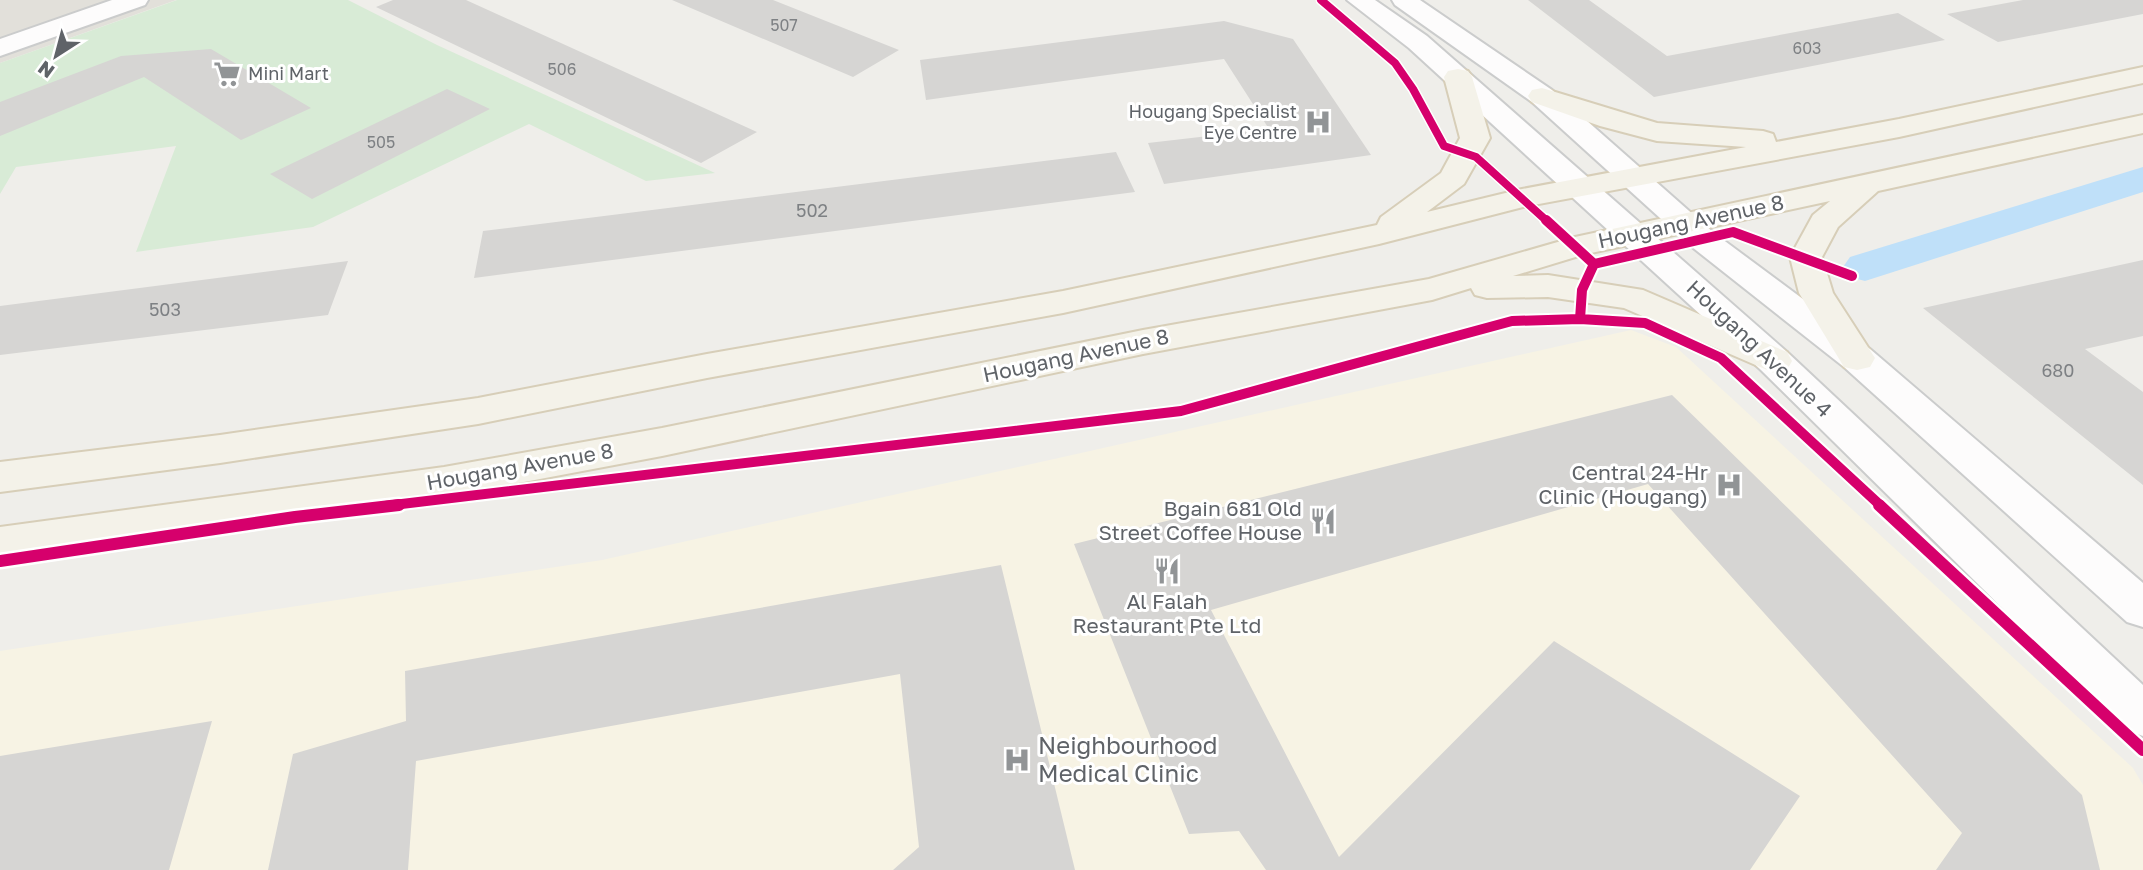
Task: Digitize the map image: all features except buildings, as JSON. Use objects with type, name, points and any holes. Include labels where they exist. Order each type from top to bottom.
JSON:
[{"type":"main road","points":[[0,477],[220,449],[478,411],[708,366],[1063,302],[1379,234],[1522,198],[1899,128],[2143,75]]},
{"type":"main road","points":[[1379,234],[1453,178],[1475,138],[1458,77]]},
{"type":"main road","points":[[1542,96],[1610,120],[1657,132],[1810,143]]},
{"type":"main road","name":"Hougang Avenue 8","points":[[0,543],[444,482],[662,442],[1143,342],[1432,289],[1575,247],[2143,124]]},
{"type":"main road","points":[[1857,358],[1816,293],[1806,257],[1824,222],[1870,184]]},
{"type":"main road","points":[[1432,289],[1548,286],[1631,298],[1774,361]]},
{"type":"street","points":[[0,48],[136,0]]},
{"type":"street","name":"Hougang Avenue 4","points":[[1359,0],[1418,42],[1774,361],[2143,715]]},
{"type":"street","name":"Hougang Avenue 4","points":[[1404,0],[1542,96],[1684,223],[1857,358],[2143,609]]},
{"type":"shaded area","points":[[0,0],[176,0],[0,63]]},
{"type":"shaded area","points":[[1631,330],[1676,347],[2133,768],[2143,785],[2143,870],[0,870],[0,651],[602,560]]},
{"type":"green space","points":[[177,0],[348,0],[437,45],[715,173],[646,181],[529,124],[313,227],[136,252],[176,146],[16,167],[0,194],[0,63]]},
{"type":"waterway","points":[[1865,267],[2143,179]]},
{"type":"cycle path","points":[[1321,0],[1395,63],[1413,89],[1444,146],[1476,157],[1594,264],[1582,290],[1580,319]]},
{"type":"cycle path","points":[[1594,264],[1733,232],[1852,276]]},
{"type":"cycle path","points":[[0,561],[295,517],[1181,411],[1512,321],[1580,319],[1645,323],[1721,358],[2143,750]]},
{"type":"place","name":"Mini Mart","points":[[227,74]]},
{"type":"place","name":"Hougang Specialist Eye Centre","points":[[1318,122]]},
{"type":"place","name":"Central 24-Hr Clinic (Hougang)","points":[[1729,485]]},
{"type":"place","name":"Bgain 681 Old Street Coffee House","points":[[1323,521]]},
{"type":"place","name":"Al Falah Restaurant Pte Ltd","points":[[1167,571]]},
{"type":"place","name":"Neighbourhood Medical Clinic","points":[[1017,760]]}]
